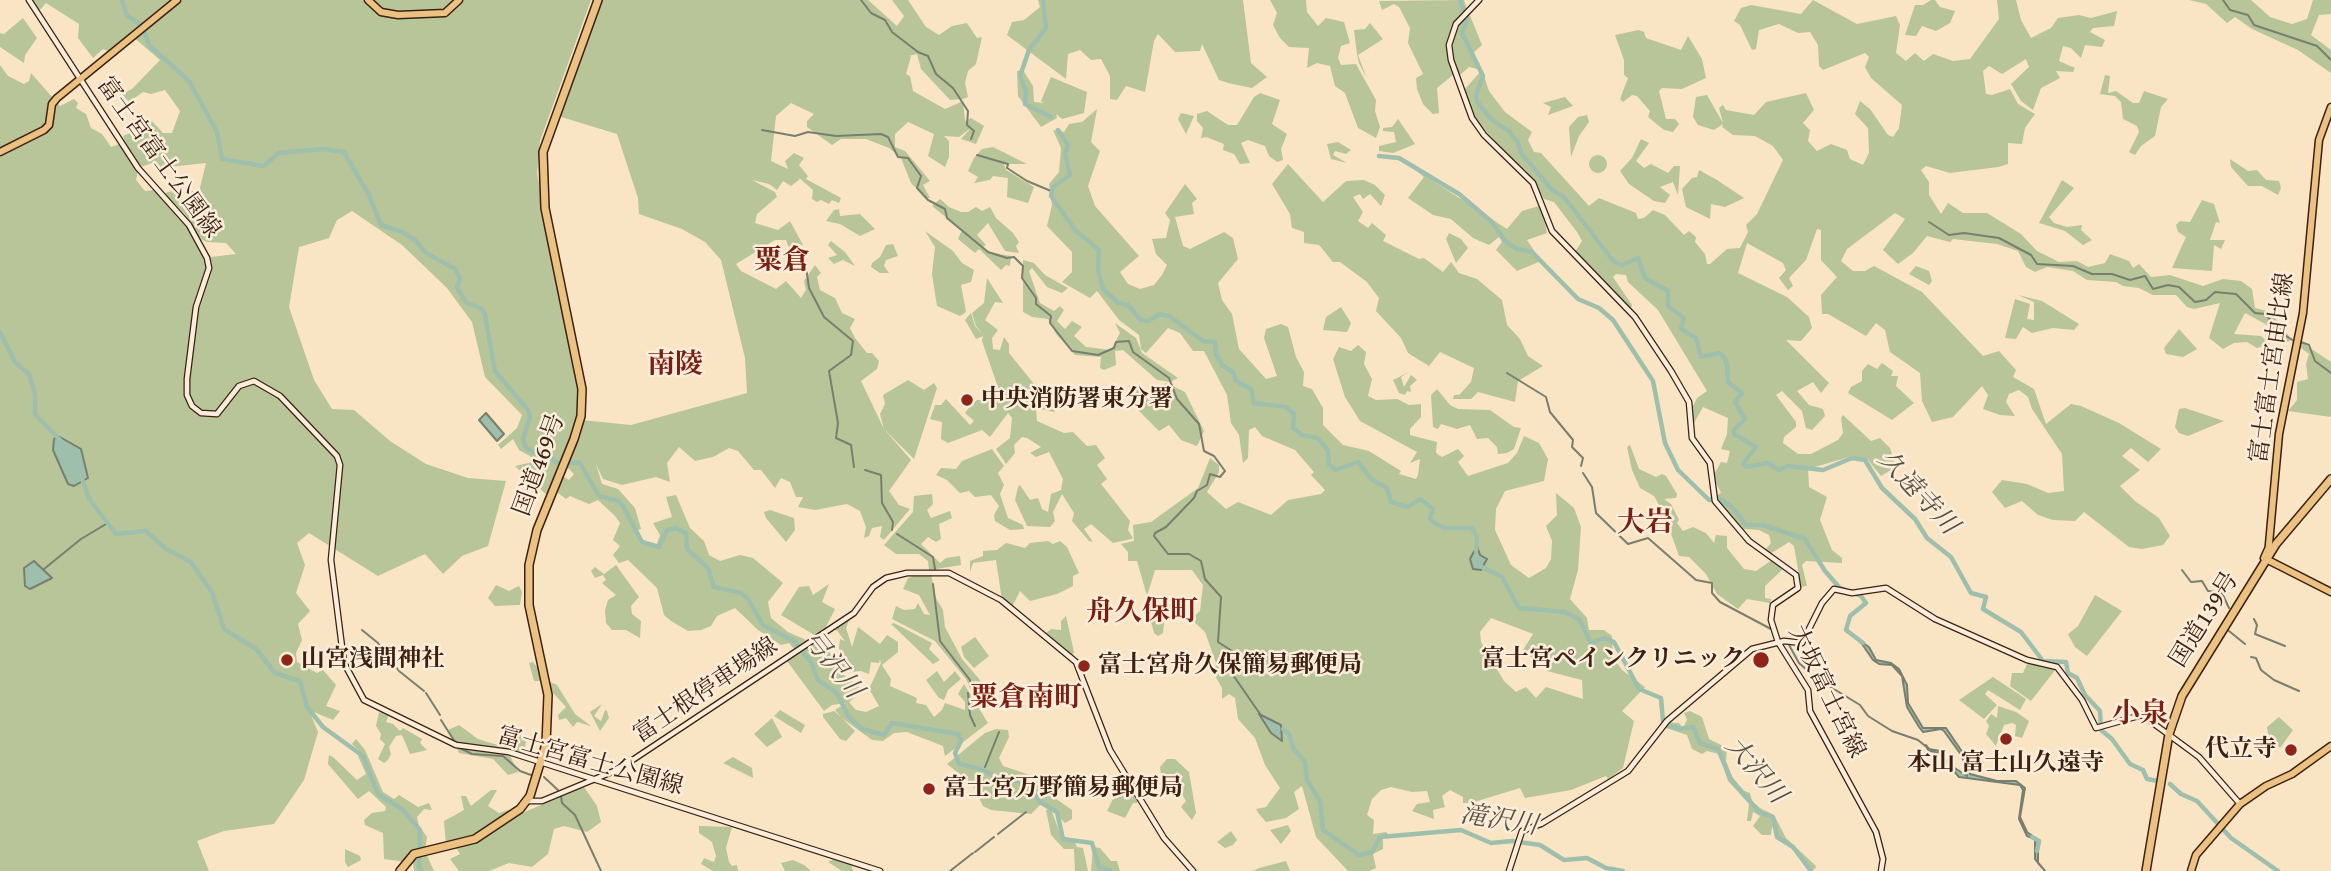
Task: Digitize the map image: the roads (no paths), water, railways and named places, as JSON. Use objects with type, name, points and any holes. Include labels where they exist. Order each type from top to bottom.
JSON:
[{"type":"highway","name":"国道469号","points":[[527,801],[546,744],[548,701],[528,582],[537,530],[580,418],[582,389],[545,208],[543,152],[598,0]]},
{"type":"highway","points":[[2268,555],[2331,479]]},
{"type":"highway","points":[[2268,555],[2331,484]]},
{"type":"highway","points":[[2272,530],[2278,535],[2310,503]]},
{"type":"highway","name":"国道139号","points":[[2148,871],[2170,735],[2190,687],[2268,555]]},
{"type":"highway","points":[[400,871],[414,854],[479,837],[527,801]]},
{"type":"main road","name":"富士宮富士公園線","points":[[29,0],[138,169],[192,229],[207,258],[209,268],[198,301],[187,379],[187,395],[192,405],[205,415],[217,414],[239,386],[254,381],[280,396],[337,456],[340,465],[331,560],[344,663],[361,697],[370,705],[452,744],[505,751],[880,871]]},
{"type":"main road","points":[[0,152],[47,127],[54,101],[177,0]]},
{"type":"main road","points":[[368,0],[381,12],[398,15],[445,13],[460,0]]},
{"type":"main road","name":"大坂富士宮線","points":[[1479,0],[1463,15],[1452,31],[1449,52],[1475,124],[1533,183],[1552,231],[1635,317],[1671,371],[1689,402],[1692,438],[1710,463],[1714,500],[1749,541],[1796,575],[1798,588],[1776,602],[1771,609],[1771,620],[1778,642],[1808,690],[1810,711],[1873,824],[1882,854],[1881,871]]},
{"type":"main road","name":"富士富士宮由比線","points":[[2268,555],[2279,434],[2299,334],[2319,140],[2331,107]]},
{"type":"main road","points":[[2268,555],[2331,592]]},
{"type":"main road","name":"富士根停車場線","points":[[527,801],[542,801],[598,780],[652,748],[854,613],[876,584],[898,574],[949,573],[995,596],[1076,662],[1110,750],[1164,838],[1193,871]]},
{"type":"main road","points":[[1509,871],[1522,831],[1541,824],[1628,771],[1665,722],[1747,653],[1778,642],[1802,643],[1831,590],[1852,593],[1886,588],[1935,619],[2027,660],[2057,667],[2082,700],[2098,728],[2142,715],[2203,761],[2240,804]]},
{"type":"main road","points":[[2191,871],[2196,855],[2240,804],[2266,786],[2292,774],[2331,746]]},
{"type":"waterway","name":"弓沢川","points":[[122,0],[127,16],[142,25],[149,45],[189,81],[217,132],[222,159],[263,166],[279,153],[323,149],[344,152],[369,195],[381,225],[402,232],[415,240],[426,253],[455,269],[460,278],[457,288],[467,303],[482,309],[485,315],[495,371],[528,410],[530,416],[523,439],[526,448],[534,452],[545,448],[555,462],[580,463],[599,496],[618,501],[623,506],[642,542],[659,547],[667,530],[676,528],[686,533],[687,549],[708,568],[714,587],[741,593],[748,599],[763,625],[794,641],[811,662],[818,680],[837,693],[848,716],[862,729],[884,735],[892,723],[958,734],[961,741],[955,753],[959,764],[981,769],[1002,780],[1027,782],[1040,802],[1057,812],[1063,839],[1092,843],[1099,867],[1111,871]]},
{"type":"waterway","points":[[861,0],[871,13],[885,20],[892,32],[918,52],[928,56],[936,74],[953,88],[968,111],[967,125],[974,131],[971,139]]},
{"type":"waterway","name":"大沢川","points":[[1043,0],[1046,28],[1029,50],[1020,76],[1026,91],[1025,104],[1051,117]]},
{"type":"waterway","name":"久遠寺川","points":[[1460,0],[1467,20],[1462,33],[1483,76],[1476,95],[1477,102],[1491,119],[1510,132],[1521,153],[1552,190],[1564,197],[1614,262],[1622,265],[1638,258],[1645,278],[1668,291],[1668,306],[1684,318],[1681,329],[1696,338],[1701,357],[1719,353],[1723,356],[1727,364],[1728,382],[1742,393],[1735,402],[1745,419],[1734,430],[1734,434],[1756,447],[1743,464],[1746,467],[1768,463],[1779,470],[1788,466],[1823,470],[1852,458],[1865,460],[1882,488],[1915,519],[1927,538],[1951,557],[1971,593],[1986,597],[1983,609],[2021,632],[2043,661],[2066,662],[2068,673],[2077,678],[2085,695],[2100,711],[2101,730],[2112,739],[2130,764],[2143,770],[2147,779],[2158,781]]},
{"type":"waterway","points":[[2223,0],[2230,10],[2248,15],[2254,25],[2317,46],[2331,60]]},
{"type":"waterway","points":[[762,130],[795,136],[808,132],[836,136],[881,134],[888,137],[898,157],[908,158],[921,176],[917,188],[928,200],[945,209],[947,218],[988,252],[1007,258],[1014,257],[1023,266],[1022,278],[1036,298],[1036,304],[1051,316],[1050,323],[1072,351],[1098,355],[1114,348],[1116,342],[1129,341],[1133,352],[1169,378],[1177,399],[1199,424],[1204,451],[1214,456],[1225,471],[1220,477],[1210,474],[1207,485],[1197,491],[1194,498],[1154,536],[1168,554],[1189,554],[1201,561],[1205,579],[1221,597],[1218,642],[1232,651],[1231,672],[1260,714]]},
{"type":"waterway","name":"大沢川","points":[[1058,130],[1068,145],[1065,154],[1070,175],[1053,187],[1051,196],[1076,231],[1099,250],[1098,270],[1103,289],[1118,303],[1128,305],[1141,320],[1148,321],[1160,314],[1169,316],[1203,341],[1215,342],[1216,354],[1223,366],[1233,372],[1236,381],[1251,389],[1254,403],[1286,407],[1294,414],[1293,428],[1302,435],[1317,438],[1328,450],[1329,464],[1336,470],[1358,462],[1372,480],[1387,488],[1391,502],[1408,507],[1420,499],[1433,509],[1430,519],[1436,524],[1445,528],[1472,528],[1477,537],[1476,551]]},
{"type":"waterway","points":[[977,155],[1008,164],[1007,168],[1027,181],[1051,191]]},
{"type":"waterway","points":[[1379,156],[1399,158],[1459,194],[1492,222],[1506,242],[1517,249],[1532,252],[1578,299],[1599,308],[1613,320],[1653,381],[1665,443],[1678,470],[1709,500],[1718,498],[1732,507],[1746,525],[1763,525],[1805,539],[1825,571],[1845,590]]},
{"type":"waterway","points":[[1929,222],[1949,235],[1964,233],[1999,238],[2031,255],[2037,264],[2073,266],[2092,274],[2112,274],[2130,280],[2145,276],[2153,289],[2168,285],[2179,287],[2195,302],[2206,300],[2215,292],[2236,294],[2255,313],[2265,314],[2283,334],[2294,341]]},
{"type":"waterway","points":[[804,253],[809,288],[824,317],[853,341],[851,355],[829,371],[838,423],[836,438],[851,445],[854,467]]},
{"type":"waterway","points":[[0,332],[15,362],[29,374],[35,394],[35,414],[61,441]]},
{"type":"waterway","points":[[2301,342],[2309,345],[2315,361],[2331,373]]},
{"type":"waterway","points":[[1507,373],[1546,397],[1550,412],[1573,440],[1572,447],[1583,458],[1581,466]]},
{"type":"waterway","points":[[865,470],[881,475],[882,503],[893,522],[892,530]]},
{"type":"waterway","points":[[1583,473],[1592,487],[1596,513],[1628,544],[1648,538],[1696,580],[1712,583],[1712,593],[1720,602],[1771,629]]},
{"type":"waterway","points":[[81,476],[89,498]]},
{"type":"waterway","points":[[90,500],[116,534],[146,531],[166,549],[191,562],[212,592],[224,629],[256,649],[275,673],[300,681],[307,707],[323,727],[363,756],[378,794],[403,810],[420,830],[419,867],[422,871]]},
{"type":"waterway","points":[[44,569],[81,539],[106,524]]},
{"type":"waterway","points":[[897,534],[933,557],[935,569]]},
{"type":"waterway","name":"大沢川","points":[[1478,565],[1502,577],[1519,608],[1565,612],[1579,619],[1591,643],[1605,638],[1614,642],[1639,689],[1661,698],[1663,721],[1666,725],[1680,729],[1693,727],[1700,743],[1718,749],[1730,778],[1759,812],[1773,817],[1777,837],[1793,847],[1811,871]]},
{"type":"waterway","points":[[2182,570],[2191,582],[2202,581],[2208,591],[2222,593],[2229,608]]},
{"type":"waterway","points":[[933,584],[940,641],[970,680],[970,686]]},
{"type":"waterway","points":[[1853,593],[1861,596],[1866,603],[1850,616],[1846,630],[1863,643]]},
{"type":"waterway","points":[[2254,619],[2257,625],[2255,634],[2285,646]]},
{"type":"waterway","points":[[362,630],[378,643],[399,671],[424,691]]},
{"type":"waterway","points":[[2229,631],[2245,644]]},
{"type":"waterway","points":[[1788,643],[1799,663],[1816,678],[1860,705],[1868,716],[1892,731],[1918,740],[1929,749]]},
{"type":"waterway","points":[[2251,657],[2256,658],[2261,670],[2274,680],[2299,691]]},
{"type":"waterway","points":[[426,693],[440,715]]},
{"type":"waterway","points":[[968,693],[970,715],[975,726]]},
{"type":"waterway","points":[[441,720],[455,742]]},
{"type":"waterway","name":"滝沢川","points":[[1283,729],[1289,734],[1293,748],[1305,762],[1307,780],[1320,801],[1323,830],[1359,855],[1372,852],[1380,837],[1461,830],[1491,843],[1512,841],[1540,845],[1564,860],[1587,858],[1606,868],[1623,871]]},
{"type":"waterway","points":[[985,767],[999,732]]},
{"type":"waterway","points":[[460,748],[472,754],[503,756],[520,771],[531,775]]},
{"type":"waterway","points":[[544,777],[560,792]]},
{"type":"waterway","name":"久遠寺川","points":[[2170,784],[2181,794],[2197,801],[2231,838],[2278,871]]},
{"type":"waterway","points":[[561,796],[562,803],[575,815],[601,871]]},
{"type":"waterway","points":[[998,834],[1026,812]]},
{"type":"waterway","points":[[975,852],[994,837]]},
{"type":"waterway","points":[[2032,837],[2039,841],[2037,851]]},
{"type":"waterway","points":[[950,871],[973,853]]},
{"type":"place","name":"中央消防署東分署","points":[[967,400]]},
{"type":"place","name":"山宮浅間神社","points":[[287,660]]},
{"type":"place","name":"富士宮ペインクリニック","points":[[1761,660]]},
{"type":"place","name":"富士宮舟久保簡易郵便局","points":[[1084,666]]},
{"type":"place","name":"本山 富士山久遠寺","points":[[2006,739]]},
{"type":"place","name":"代立寺","points":[[2291,750]]},
{"type":"place","name":"富士宮万野簡易郵便局","points":[[929,789]]},
{"type":"district","name":"粟倉","points":[[782,262]]},
{"type":"district","name":"南陵","points":[[675,366]]},
{"type":"district","name":"大岩","points":[[1645,524]]},
{"type":"district","name":"舟久保町","points":[[1142,613]]},
{"type":"district","name":"粟倉南町","points":[[1026,699]]},
{"type":"district","name":"小泉","points":[[2140,715]]}]
